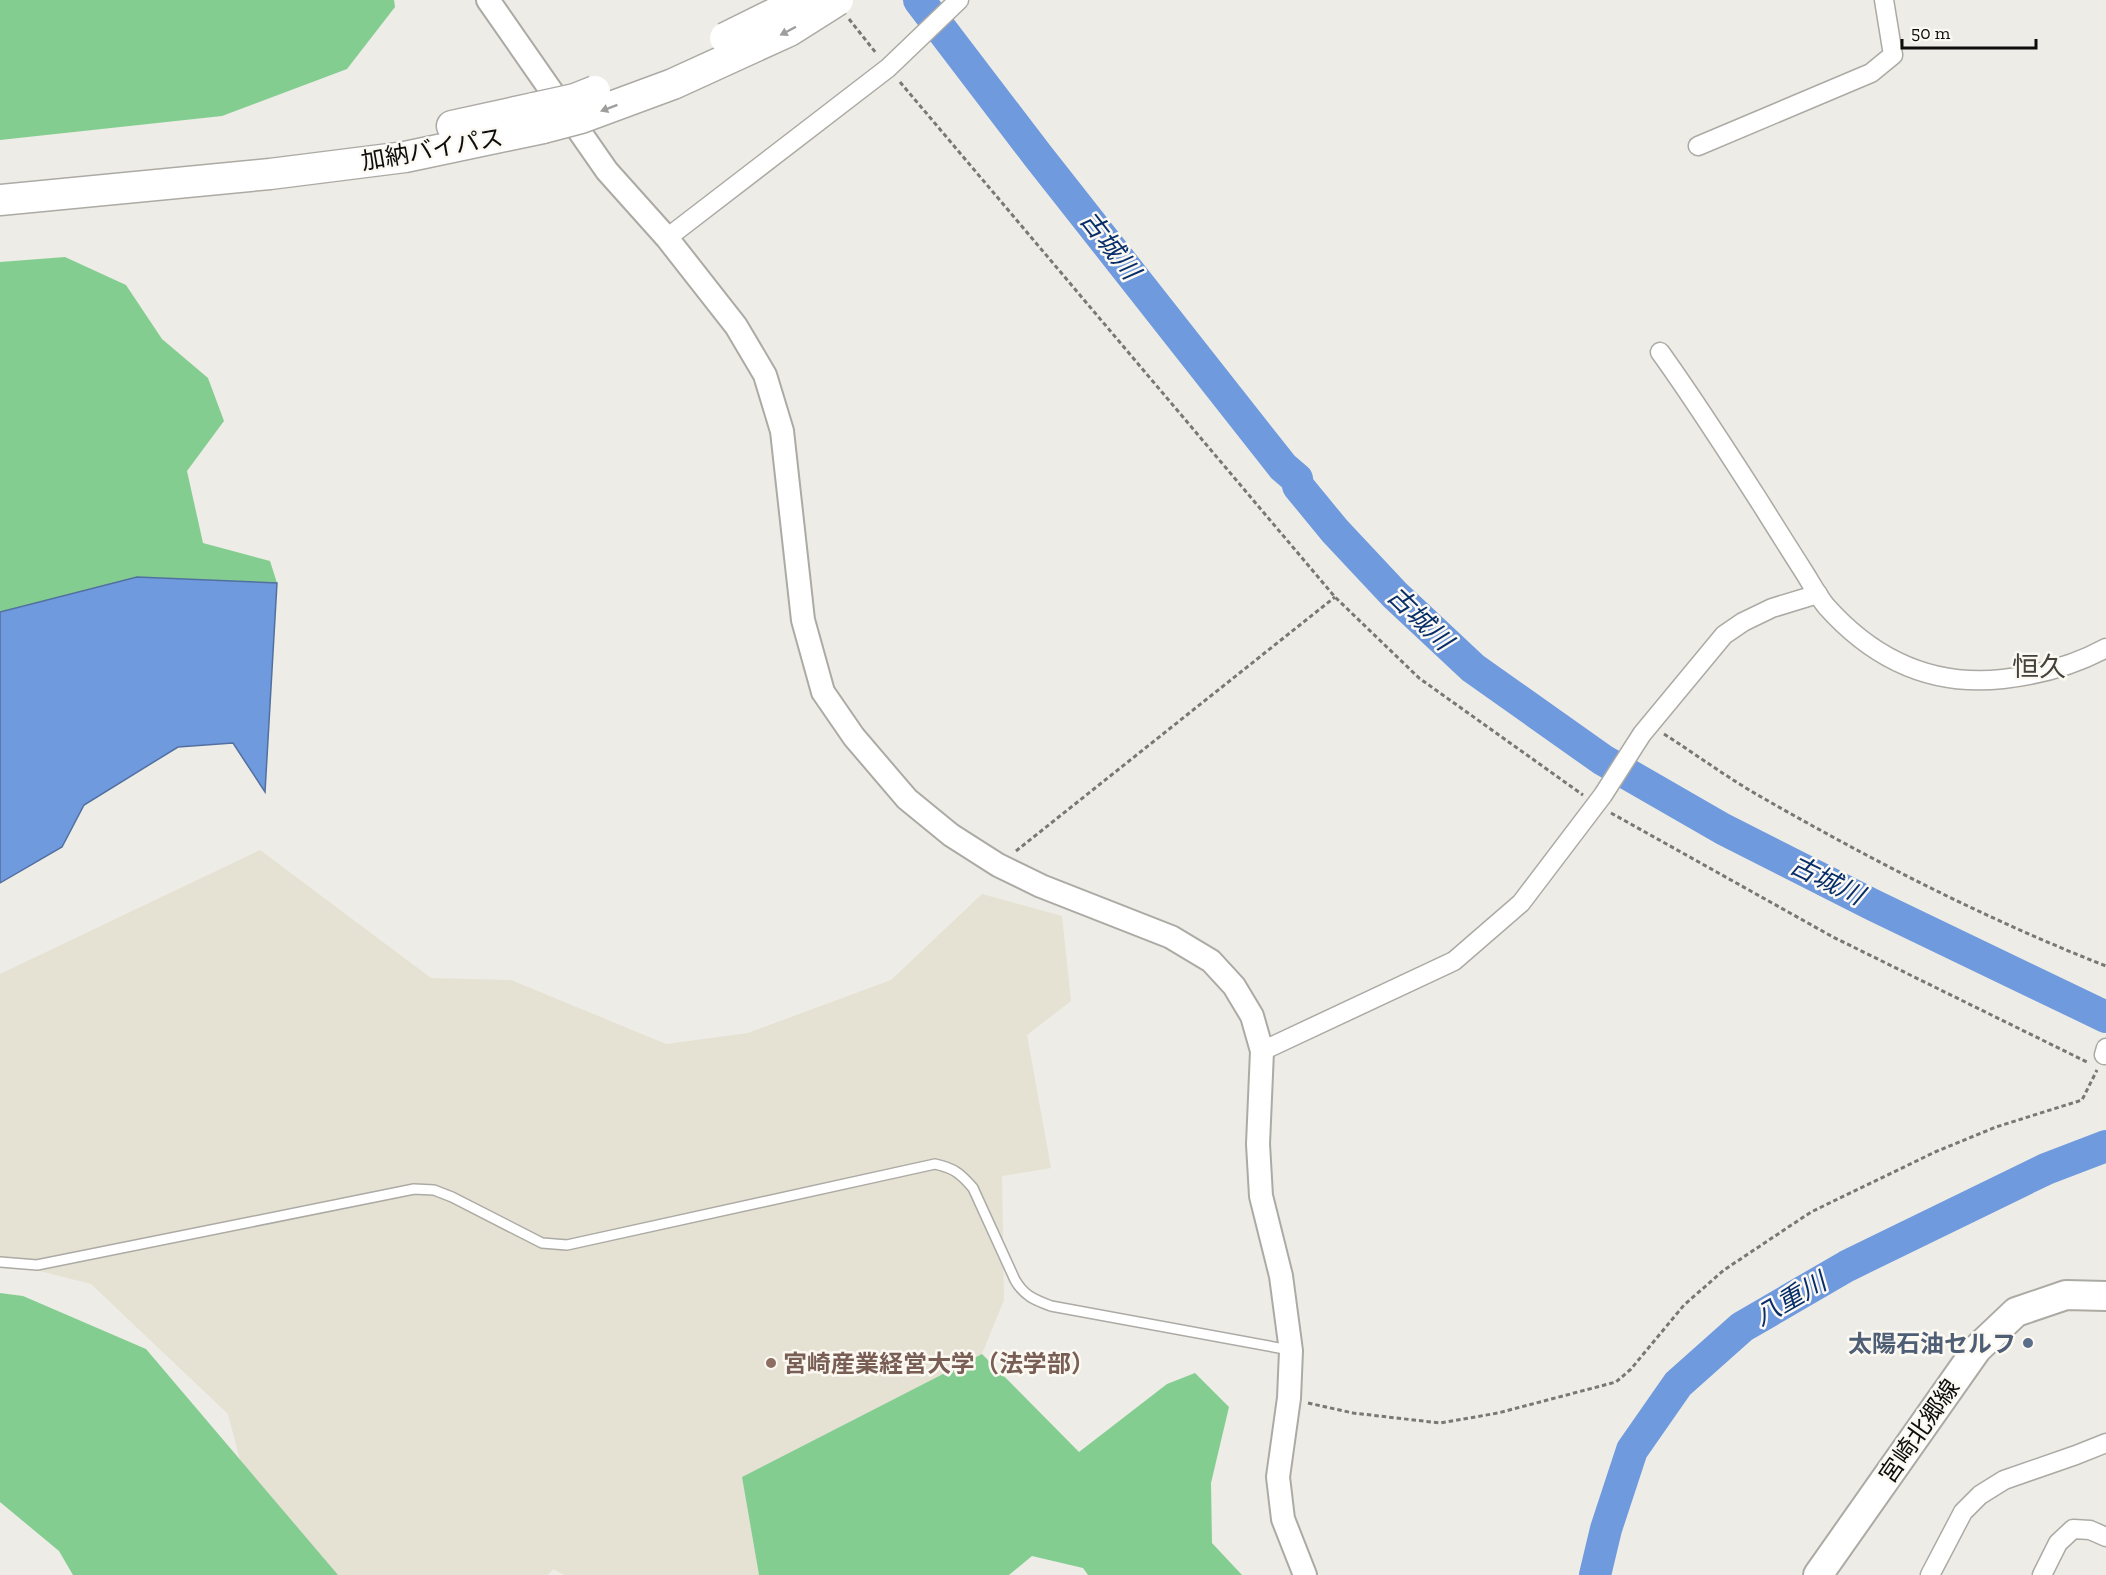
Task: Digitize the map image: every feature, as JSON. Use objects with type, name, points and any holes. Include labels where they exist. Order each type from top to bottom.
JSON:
[{"type":"highway","name":"加納バイパス","points":[[0,200],[270,174],[405,157],[539,118],[575,99],[678,61],[802,0]]},
{"type":"highway","name":"加納バイパス","points":[[0,180],[270,155],[539,118],[581,118],[673,84],[843,8]]},
{"type":"main road","name":"宮崎北郷線","points":[[1818,1575],[1977,1349],[2016,1312],[2066,1295],[2106,1296]]},
{"type":"street","points":[[488,0],[607,171],[667,238],[736,326],[765,375],[782,431],[803,620],[823,692],[854,737],[907,799],[951,835],[998,866],[1172,937],[1211,961],[1234,986],[1252,1016],[1262,1051],[1258,1144],[1261,1196],[1281,1276],[1291,1351],[1289,1398],[1278,1477],[1283,1519],[1305,1575]]},
{"type":"street","points":[[1698,146],[1871,73],[1893,55],[1884,0]]},
{"type":"street","points":[[667,238],[888,68],[959,1]]},
{"type":"street","points":[[1660,352],[1693,398],[1825,605],[1870,646],[1897,663],[1929,675],[1986,681],[2027,676],[2081,659],[2106,648]]},
{"type":"street","points":[[1262,1051],[1454,961],[1521,903],[1599,800],[1646,729],[1724,635],[1743,622],[1772,608],[1818,594]]},
{"type":"street","points":[[1930,1575],[1963,1512],[1980,1495],[2004,1480],[2106,1443]]},
{"type":"street","points":[[2042,1575],[2058,1544],[2073,1530],[2090,1530],[2106,1537]]},
{"type":"lane","points":[[0,1262],[37,1265],[414,1189],[434,1190],[452,1197],[542,1243],[567,1245],[935,1164],[950,1167],[963,1176],[973,1188],[1015,1280],[1021,1291],[1031,1298],[1051,1306],[1291,1351]]},
{"type":"path","points":[[843,8],[888,68],[1335,597],[1419,678],[1599,800],[1833,937],[2098,1067],[2082,1100],[1996,1127],[1935,1152],[1811,1212],[1724,1270],[1684,1305],[1631,1369],[1616,1382],[1498,1413],[1440,1423],[1353,1413],[1289,1398]]},
{"type":"path","points":[[998,866],[1335,597]]},
{"type":"path","points":[[1646,729],[1762,797],[1908,876],[2037,939],[2106,966]]},
{"type":"shaded area","points":[[260,850],[431,978],[511,980],[666,1044],[748,1033],[891,980],[982,894],[1062,916],[1071,1001],[1027,1035],[1051,1168],[1002,1176],[1004,1300],[982,1354],[742,1477],[759,1575],[564,1575],[553,1569],[548,1575],[270,1575],[228,1414],[91,1284],[0,1261],[0,974]]},
{"type":"green space","points":[[0,0],[394,0],[395,7],[347,69],[222,116],[0,140]]},
{"type":"green space","points":[[65,257],[126,285],[162,339],[208,378],[224,421],[187,471],[203,543],[270,561],[277,583],[137,577],[0,612],[0,262]]},
{"type":"green space","points":[[0,1293],[23,1296],[146,1349],[338,1575],[73,1575],[59,1551],[0,1502]]},
{"type":"green space","points":[[982,1354],[1079,1452],[1167,1384],[1195,1373],[1229,1407],[1211,1483],[1212,1543],[1242,1575],[1088,1575],[1083,1568],[1032,1556],[1009,1575],[759,1575],[742,1477]]},
{"type":"water","points":[[137,577],[277,583],[265,792],[233,743],[178,747],[84,805],[62,847],[0,883],[0,612]]},
{"type":"waterway","name":"古城川","points":[[919,0],[1038,156],[1283,467],[1297,479],[1298,486],[1335,531],[1395,595],[1473,668],[1603,760],[1723,829],[1873,905],[2106,1017]]},
{"type":"waterway","name":"八重川","points":[[1595,1575],[1606,1529],[1632,1450],[1678,1384],[1742,1327],[1847,1266],[2046,1169],[2106,1146]]},
{"type":"place","name":"太陽石油セルフ","points":[[2028,1343]]},
{"type":"place","name":"宮崎産業経営大学（法学部）","points":[[771,1363]]},
{"type":"district","name":"恒久","points":[[2039,667]]}]
